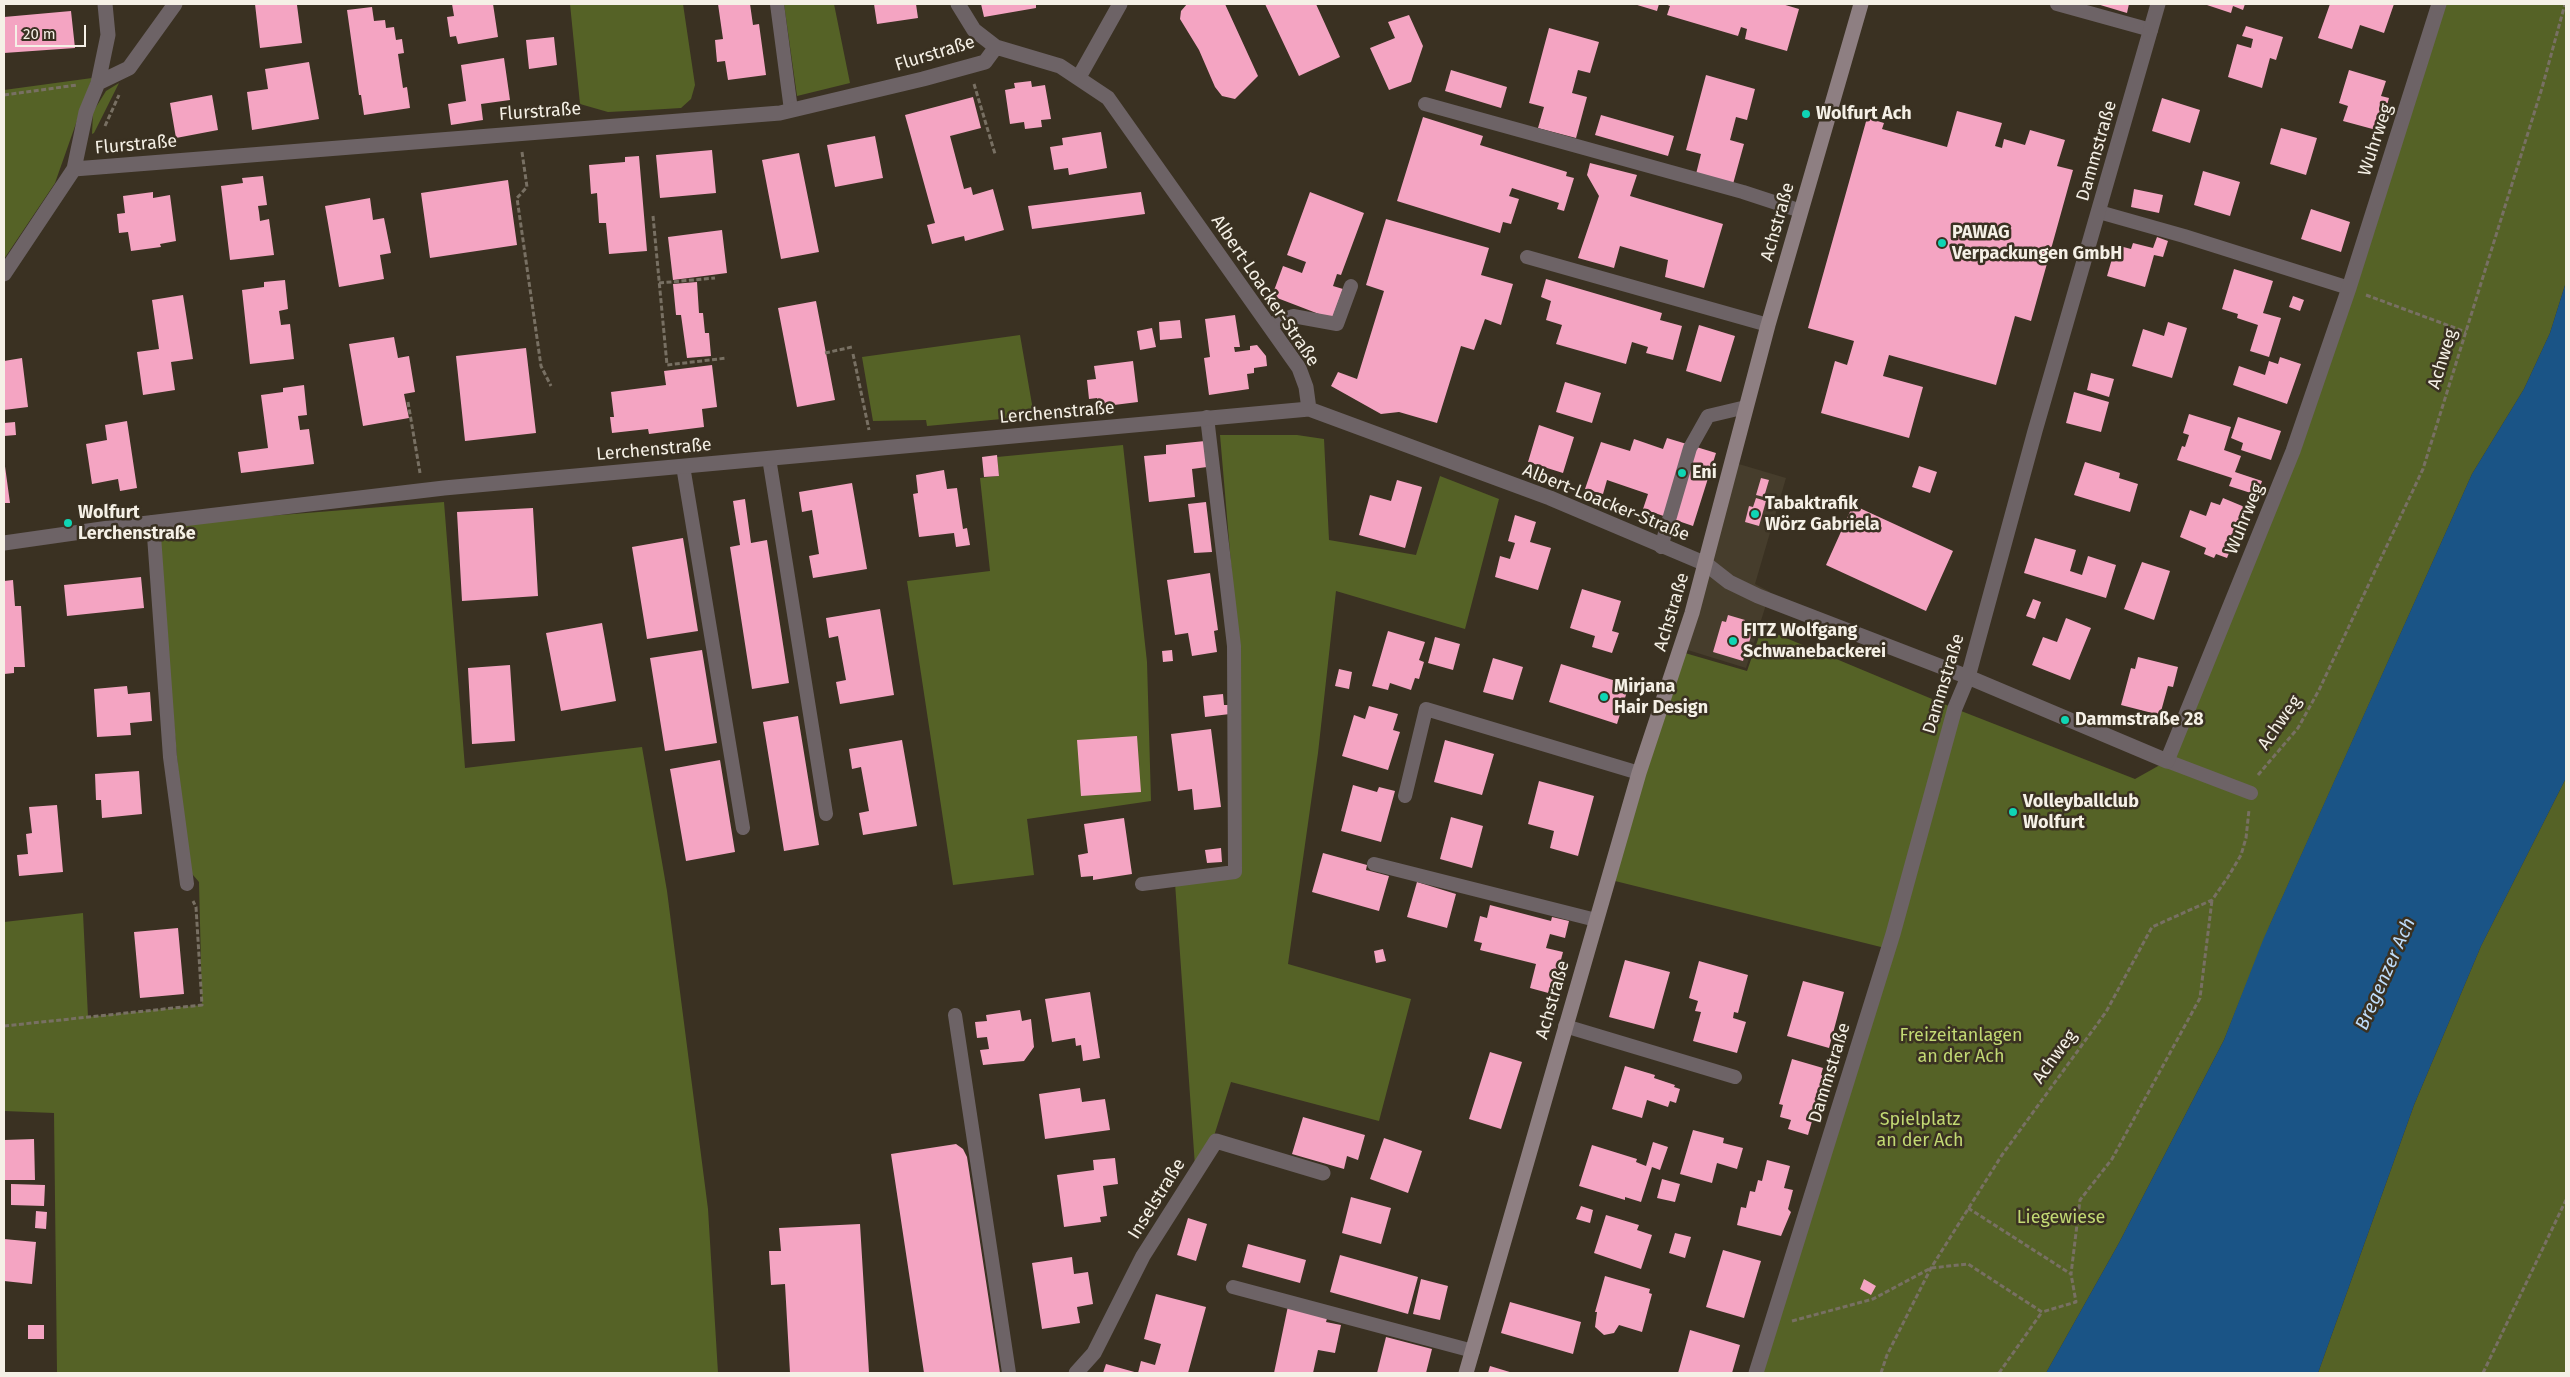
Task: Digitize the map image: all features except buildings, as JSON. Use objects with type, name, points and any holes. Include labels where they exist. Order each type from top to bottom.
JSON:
[{"type":"main road","name":"Achstraße","points":[[1466,1373],[1639,774],[1706,564],[1768,325],[1862,4]]},
{"type":"street","points":[[4,274],[74,169],[86,112],[98,82],[108,35],[105,4]]},
{"type":"street","points":[[98,82],[129,68],[176,4]]},
{"type":"street","name":"Albert-Loacker-Straße","points":[[958,4],[974,30],[996,47],[1060,66],[1108,98],[1299,368],[1306,387],[1309,409],[1550,498],[1661,547],[1706,564],[1729,582],[1758,596],[1968,677]]},
{"type":"street","points":[[1079,77],[1120,4]]},
{"type":"street","name":"Dammstraße","points":[[1756,1373],[1893,934],[1955,708],[1968,677],[2037,423],[2100,212],[2158,4]]},
{"type":"street","name":"Wuhrweg","points":[[2167,761],[2293,451],[2349,288],[2439,4]]},
{"type":"street","name":"Flurstraße","points":[[74,169],[791,110],[985,62],[996,47]]},
{"type":"street","name":"Lerchenstraße","points":[[4,543],[154,522],[423,491],[1309,409]]},
{"type":"street","points":[[1968,677],[2167,761]]},
{"type":"street","name":"Inselstraße","points":[[1076,1373],[1094,1353],[1144,1256],[1216,1141],[1323,1173]]},
{"type":"lane","points":[[777,4],[791,110]]},
{"type":"lane","points":[[2057,4],[2151,30]]},
{"type":"lane","points":[[1425,104],[1801,210]]},
{"type":"lane","points":[[2100,212],[2184,236],[2349,288]]},
{"type":"lane","points":[[1527,257],[1768,325]]},
{"type":"lane","points":[[1269,325],[1293,316],[1337,324],[1351,286]]},
{"type":"lane","points":[[1661,547],[1690,448],[1708,416],[1746,407]]},
{"type":"lane","points":[[1142,884],[1235,872],[1234,646],[1207,417]]},
{"type":"lane","points":[[769,458],[826,814]]},
{"type":"lane","points":[[683,466],[743,828]]},
{"type":"lane","points":[[154,522],[170,757],[187,884]]},
{"type":"lane","points":[[1406,796],[1426,709],[1639,774]]},
{"type":"lane","points":[[2167,761],[2250,793]]},
{"type":"lane","points":[[1374,864],[1596,920]]},
{"type":"lane","points":[[955,1015],[1009,1373]]},
{"type":"lane","points":[[1565,1026],[1735,1077]]},
{"type":"lane","points":[[1233,1286],[1472,1351]]},
{"type":"path","name":"Achweg","points":[[1881,1373],[1887,1355],[1931,1268],[2007,1148],[2106,1012],[2152,927],[2212,900],[2241,854],[2246,838],[2250,793],[2259,773],[2298,728],[2319,690],[2424,469],[2542,88],[2564,4]]},
{"type":"path","points":[[969,66],[994,154]]},
{"type":"path","points":[[4,95],[98,82]]},
{"type":"path","points":[[522,153],[528,187],[517,198],[541,366],[551,386]]},
{"type":"path","points":[[653,216],[667,365],[726,358]]},
{"type":"path","points":[[659,283],[716,278]]},
{"type":"path","points":[[2349,288],[2466,332]]},
{"type":"path","points":[[826,353],[852,347]]},
{"type":"path","points":[[853,354],[870,433]]},
{"type":"path","points":[[408,402],[423,491]]},
{"type":"path","points":[[4,1026],[202,1005],[196,907],[187,884]]},
{"type":"path","points":[[1999,1373],[2042,1312],[2076,1302],[2071,1274],[2080,1200],[2112,1159],[2200,998],[2212,900]]},
{"type":"path","points":[[2483,1373],[2566,1200]]},
{"type":"path","points":[[1968,1208],[1992,1221],[2071,1274]]},
{"type":"path","points":[[1770,1327],[1872,1299],[1931,1268],[1968,1264],[2042,1312]]},
{"type":"shaded area","points":[[1732,462],[1786,478],[1755,584],[1770,592],[1746,668],[1678,647]]},
{"type":"green space","points":[[570,4],[683,4],[695,85],[691,99],[681,108],[608,112],[580,104]]},
{"type":"green space","points":[[784,4],[834,4],[850,83],[797,96]]},
{"type":"green space","points":[[2439,4],[2566,4],[2566,282],[2550,333],[2524,389],[2472,474],[2270,925],[2224,1040],[2119,1243],[2046,1373],[1756,1373],[1889,949],[1611,880],[1678,651],[1747,671],[1762,628],[1956,709],[2135,779],[2167,761],[2235,608]]},
{"type":"green space","points":[[92,78],[55,183],[4,259],[4,90]]},
{"type":"green space","points":[[119,83],[92,134],[93,112],[106,91]]},
{"type":"green space","points":[[1020,335],[1034,416],[927,426],[926,420],[873,421],[862,357]]},
{"type":"green space","points":[[1220,435],[1297,435],[1324,439],[1329,540],[1416,555],[1440,476],[1499,499],[1465,629],[1336,591],[1318,753],[1288,964],[1411,999],[1379,1121],[1231,1082],[1214,1136],[1195,1166],[1175,883],[1234,872],[1238,646]]},
{"type":"green space","points":[[1123,445],[1147,662],[1151,801],[1027,819],[1034,875],[953,885],[907,581],[990,571],[980,478],[999,476],[997,457]]},
{"type":"green space","points":[[444,502],[465,768],[642,747],[667,891],[708,1209],[718,1373],[57,1373],[54,1113],[4,1111],[4,922],[83,913],[88,1017],[202,1005],[199,882],[187,868],[156,525]]},
{"type":"green space","points":[[2566,778],[2566,1373],[2318,1373],[2414,1105],[2481,946]]},
{"type":"water","name":"Bregenzer Ach","points":[[2566,282],[2566,778],[2481,946],[2414,1105],[2318,1373],[2046,1373],[2119,1243],[2224,1040],[2263,940],[2472,474],[2524,389],[2550,333]]},
{"type":"place","name":"Wolfurt Ach","points":[[1806,114]]},
{"type":"place","name":"PAWAG Verpackungen GmbH","points":[[1942,243]]},
{"type":"place","name":"Eni","points":[[1682,473]]},
{"type":"place","name":"Tabaktrafik Wörz Gabriela","points":[[1755,514]]},
{"type":"place","name":"Wolfurt Lerchenstraße","points":[[68,523]]},
{"type":"place","name":"FITZ Wolfgang Schwanebackerei","points":[[1733,641]]},
{"type":"place","name":"Mirjana Hair Design","points":[[1604,697]]},
{"type":"place","name":"Dammstraße 28","points":[[2065,720]]},
{"type":"place","name":"Volleyballclub Wolfurt","points":[[2013,812]]},
{"type":"park label","name":"Freizeitanlagen an der Ach","points":[[1961,1046]]},
{"type":"park label","name":"Spielplatz an der Ach","points":[[1920,1130]]},
{"type":"park label","name":"Liegewiese","points":[[2061,1218]]}]
